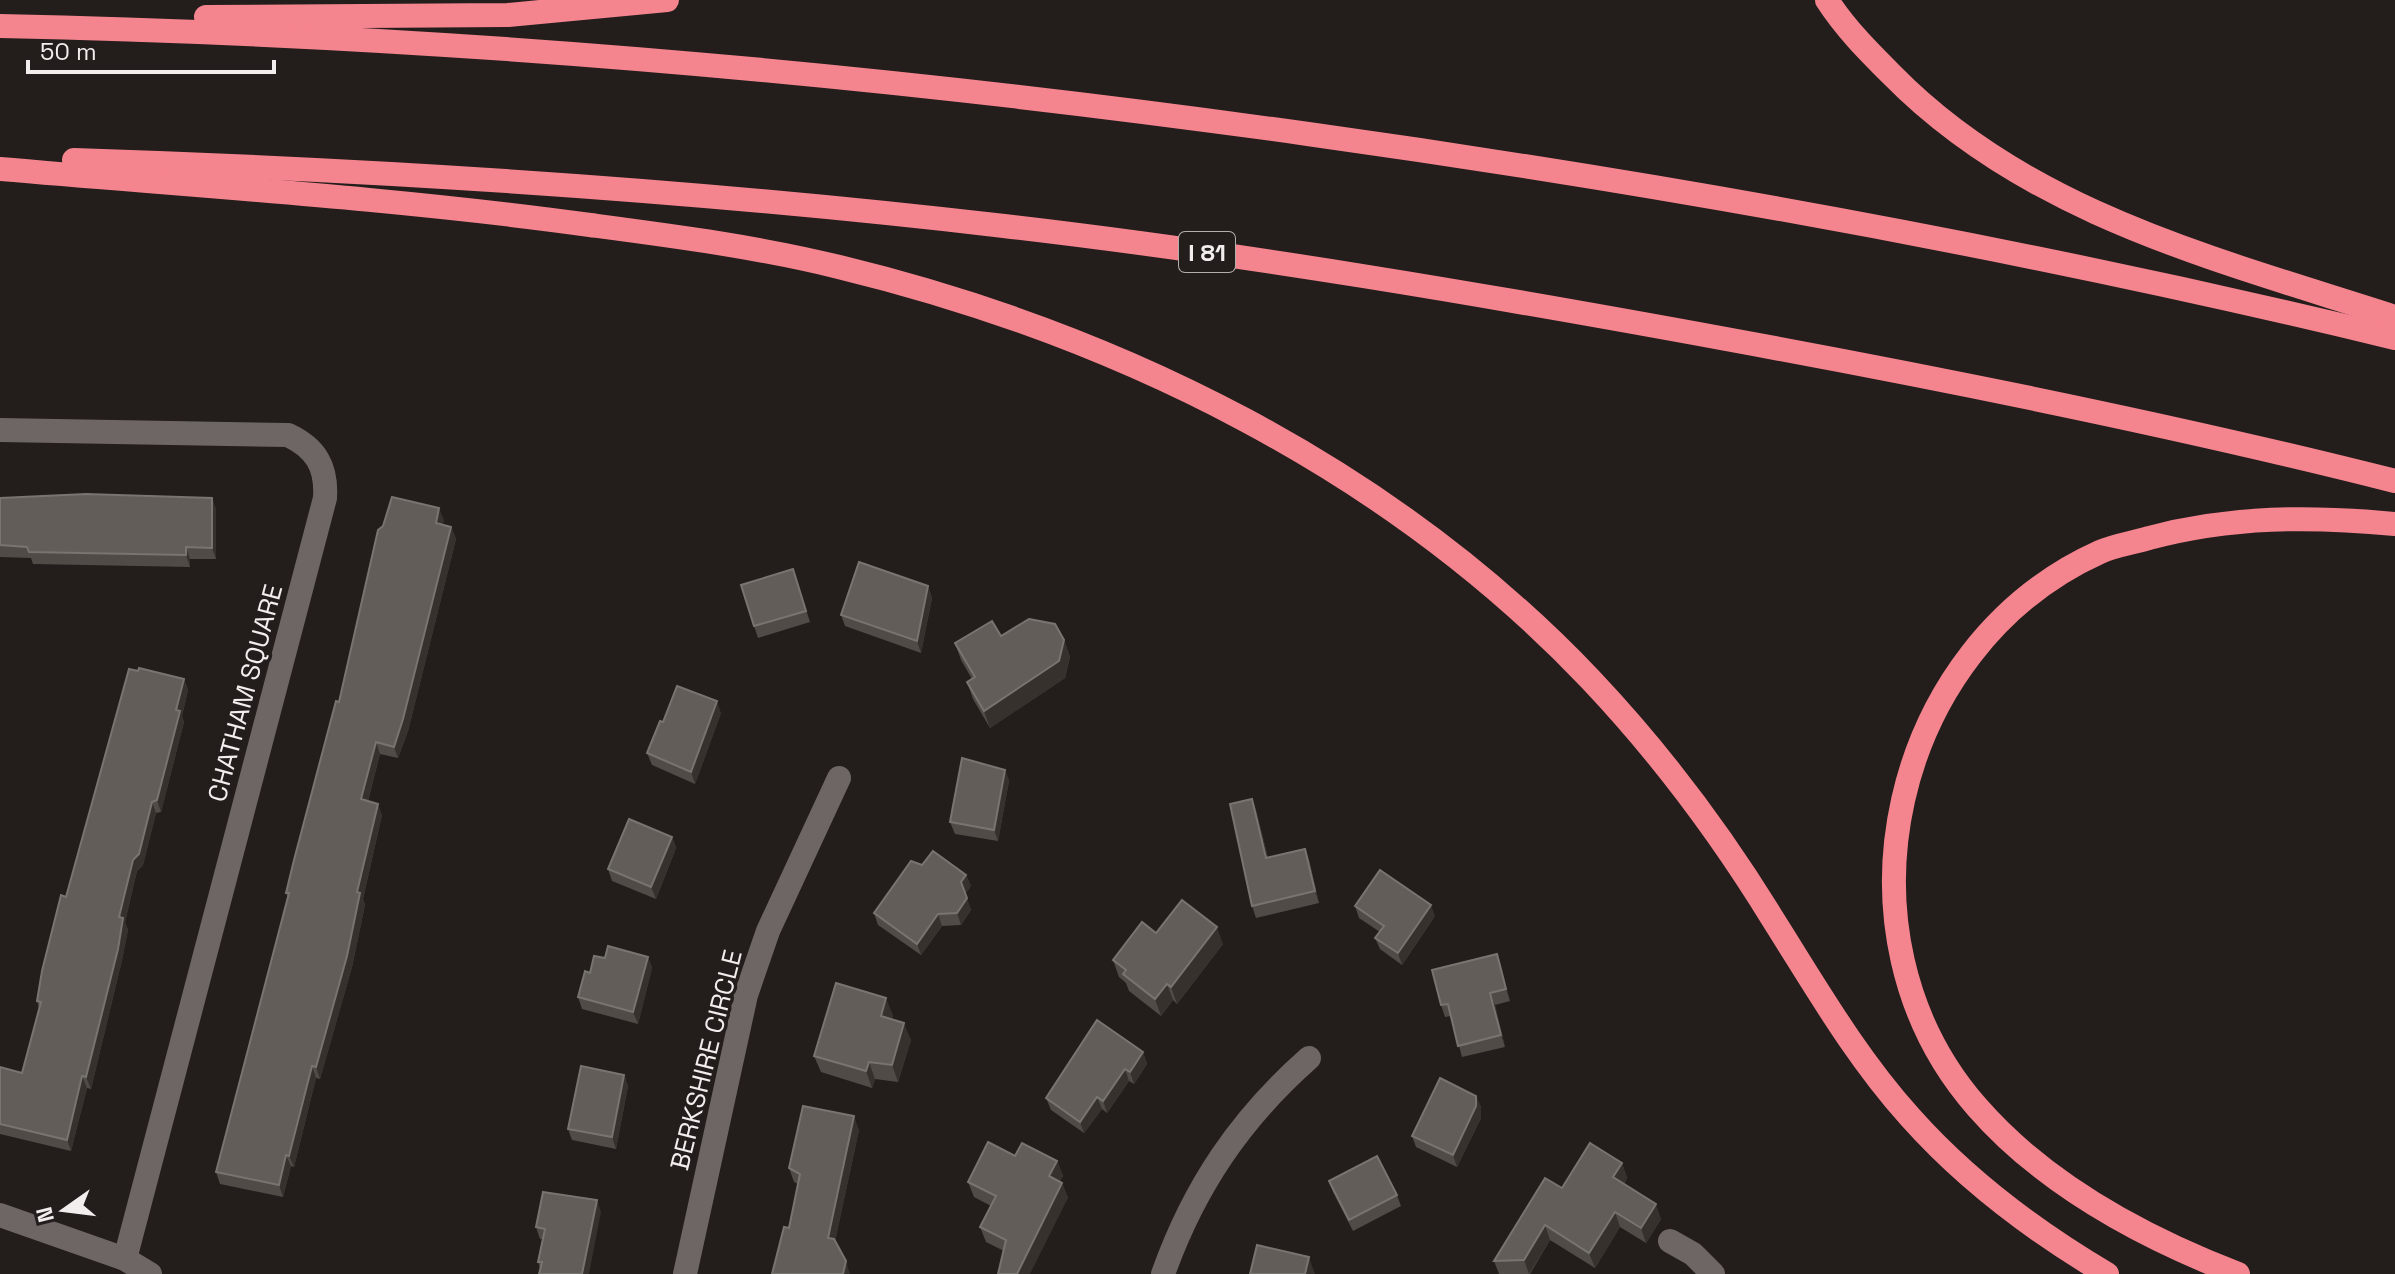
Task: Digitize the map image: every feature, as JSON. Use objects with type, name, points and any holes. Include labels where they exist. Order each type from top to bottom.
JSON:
[{"type":"highway","points":[[0,19],[508,15],[667,0]]},
{"type":"highway","points":[[1827,0],[1858,41],[1907,90],[1963,137],[2011,170],[2081,207],[2174,247],[2395,317]]},
{"type":"highway","points":[[0,26],[340,38],[622,57],[1118,107],[1643,183],[1957,241],[2241,301],[2395,338]]},
{"type":"highway","name":"I 81","points":[[0,158],[323,168],[667,192],[1003,226],[1197,251],[1588,314],[1904,372],[2234,440],[2395,481]]},
{"type":"highway","points":[[0,169],[476,209],[664,235],[831,265],[919,287],[1028,323],[1150,372],[1258,426],[1378,500],[1442,547],[1519,611],[1591,680],[1706,820],[1857,1053],[1911,1119],[1967,1175],[2014,1214],[2107,1274]]},
{"type":"highway","points":[[2238,1274],[2137,1230],[2077,1192],[2012,1143],[1976,1106],[1945,1063],[1918,1007],[1903,957],[1894,896],[1895,844],[1902,794],[1917,745],[1945,690],[1985,637],[2013,609],[2055,576],[2102,551],[2195,526],[2280,518],[2395,524]]},
{"type":"street","name":"CHATHAM SQUARE","points":[[0,430],[288,435],[314,452],[326,482],[325,498],[125,1259]]},
{"type":"street","name":"BERKSHIRE CIRCLE","points":[[685,1274],[746,995],[768,931],[839,778]]},
{"type":"street","points":[[1163,1274],[1200,1187],[1232,1137],[1271,1091],[1309,1058]]},
{"type":"street","points":[[0,1215],[125,1259],[150,1274]]},
{"type":"street","points":[[1670,1241],[1693,1254],[1713,1274]]},
{"type":"building","points":[[86,494],[212,498],[212,548],[186,547],[186,555],[29,552],[27,547],[0,545],[0,498]]},
{"type":"building","points":[[392,497],[439,508],[436,523],[451,527],[394,747],[376,742],[361,799],[378,804],[357,892],[360,893],[347,956],[279,1185],[216,1172],[289,893],[286,893],[294,860],[336,701],[339,702],[378,530],[383,526]]},
{"type":"building","points":[[859,562],[928,586],[917,641],[841,615]]},
{"type":"building","points":[[793,569],[806,611],[754,626],[741,585]]},
{"type":"building","points":[[1029,619],[1055,624],[1064,640],[1059,661],[984,711],[967,682],[975,677],[955,643],[992,621],[1001,636]]},
{"type":"building","points":[[139,668],[184,679],[176,710],[180,711],[157,800],[152,802],[139,854],[133,860],[119,917],[123,918],[118,949],[67,1140],[0,1124],[0,1067],[22,1073],[41,1002],[37,1001],[42,971],[61,895],[66,897],[129,669],[138,671]]},
{"type":"building","points":[[677,686],[717,701],[691,772],[647,753]]},
{"type":"building","points":[[962,758],[1005,770],[994,830],[950,822]]},
{"type":"building","points":[[1252,799],[1266,858],[1305,849],[1315,891],[1252,906],[1230,804]]},
{"type":"building","points":[[629,819],[672,837],[651,887],[608,869]]},
{"type":"building","points":[[933,851],[966,875],[961,882],[967,898],[957,913],[938,914],[917,944],[874,913],[911,861],[922,865]]},
{"type":"building","points":[[1380,870],[1431,905],[1398,953],[1375,938],[1384,926],[1355,906]]},
{"type":"building","points":[[1182,900],[1217,927],[1171,987],[1167,984],[1155,999],[1123,974],[1126,970],[1113,960],[1142,922],[1156,933]]},
{"type":"building","points":[[608,946],[648,957],[633,1012],[578,997],[585,971],[590,973],[594,956],[605,958]]},
{"type":"building","points":[[1497,954],[1506,989],[1490,993],[1501,1035],[1458,1046],[1448,1004],[1441,1005],[1432,970]]},
{"type":"building","points":[[836,983],[886,998],[881,1016],[904,1023],[892,1065],[869,1062],[866,1071],[814,1056]]},
{"type":"building","points":[[1097,1020],[1143,1052],[1130,1072],[1125,1069],[1103,1101],[1097,1097],[1080,1122],[1046,1098]]},
{"type":"building","points":[[581,1066],[624,1075],[612,1137],[568,1129]]},
{"type":"building","points":[[1440,1078],[1476,1096],[1476,1106],[1453,1155],[1412,1136]]},
{"type":"building","points":[[803,1106],[854,1116],[828,1238],[834,1239],[846,1261],[843,1274],[772,1274],[784,1227],[789,1228],[800,1174],[789,1168]]},
{"type":"building","points":[[988,1142],[1015,1156],[1022,1143],[1057,1161],[1049,1176],[1062,1183],[1017,1274],[998,1274],[1006,1240],[980,1227],[996,1196],[968,1182]]},
{"type":"building","points":[[1590,1143],[1622,1163],[1613,1177],[1656,1204],[1641,1228],[1615,1212],[1589,1253],[1545,1225],[1524,1260],[1494,1261],[1545,1178],[1562,1188]]},
{"type":"building","points":[[1377,1156],[1397,1195],[1349,1220],[1329,1181]]},
{"type":"building","points":[[543,1192],[597,1200],[582,1274],[539,1274],[542,1262],[538,1262],[545,1229],[536,1227]]},
{"type":"building","points":[[1257,1245],[1309,1257],[1305,1274],[1250,1274]]}]
